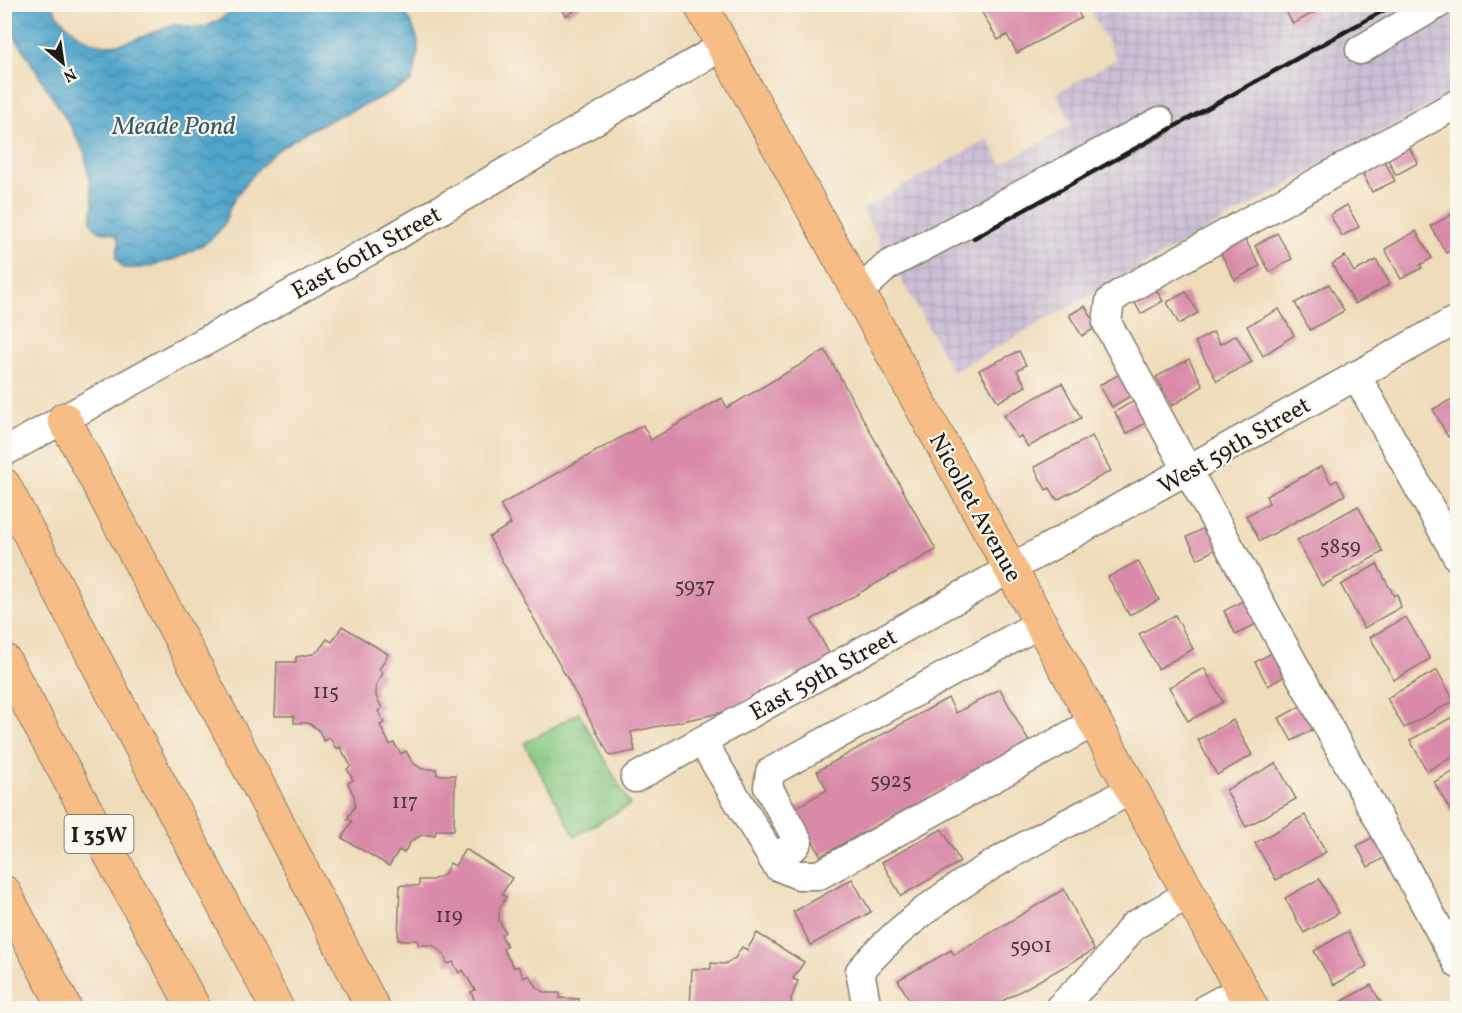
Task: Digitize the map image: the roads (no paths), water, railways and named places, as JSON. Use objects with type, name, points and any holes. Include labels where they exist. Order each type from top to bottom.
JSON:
[{"type":"main road","name":"Nicollet Avenue","points":[[700,4],[1247,999]]},
{"type":"main road","points":[[64,419],[250,769],[373,1008]]},
{"type":"main road","points":[[4,485],[277,1008]]},
{"type":"main road","name":"I 35W","points":[[4,660],[194,1008]]},
{"type":"main road","points":[[4,892],[64,1008]]},
{"type":"street","points":[[1359,50],[1438,4]]},
{"type":"street","name":"East 60th Street","points":[[4,452],[380,245],[723,46]]},
{"type":"street","points":[[1458,103],[1110,301],[1107,323],[1112,336],[1458,964]]},
{"type":"street","points":[[858,293],[887,266],[1160,122]]},
{"type":"street","name":"West 59th Street","points":[[1010,571],[1458,319]]},
{"type":"street","points":[[1356,375],[1454,544]]},
{"type":"street","name":"East 59th Street","points":[[635,778],[1010,571]]},
{"type":"street","points":[[772,858],[795,846],[798,841],[768,787],[770,772],[1041,623]]},
{"type":"street","points":[[702,741],[777,866],[798,875],[819,875],[1094,722]]},
{"type":"street","points":[[867,1008],[860,971],[883,945],[1006,856],[1131,790]]},
{"type":"street","points":[[1059,1008],[1105,963],[1133,926],[1189,894]]},
{"type":"street","points":[[1207,1008],[1247,999]]},
{"type":"water","name":"Meade Pond","points":[[5,4],[53,5],[60,18],[85,39],[98,44],[110,45],[123,43],[175,25],[195,28],[207,26],[230,12],[232,5],[400,5],[416,33],[417,59],[411,82],[312,129],[275,153],[241,189],[231,205],[224,224],[217,234],[206,242],[163,263],[123,268],[116,257],[119,243],[116,235],[97,230],[91,222],[93,203],[85,154],[71,127],[5,20]]},
{"type":"railway","points":[[974,238],[1395,4]]}]
